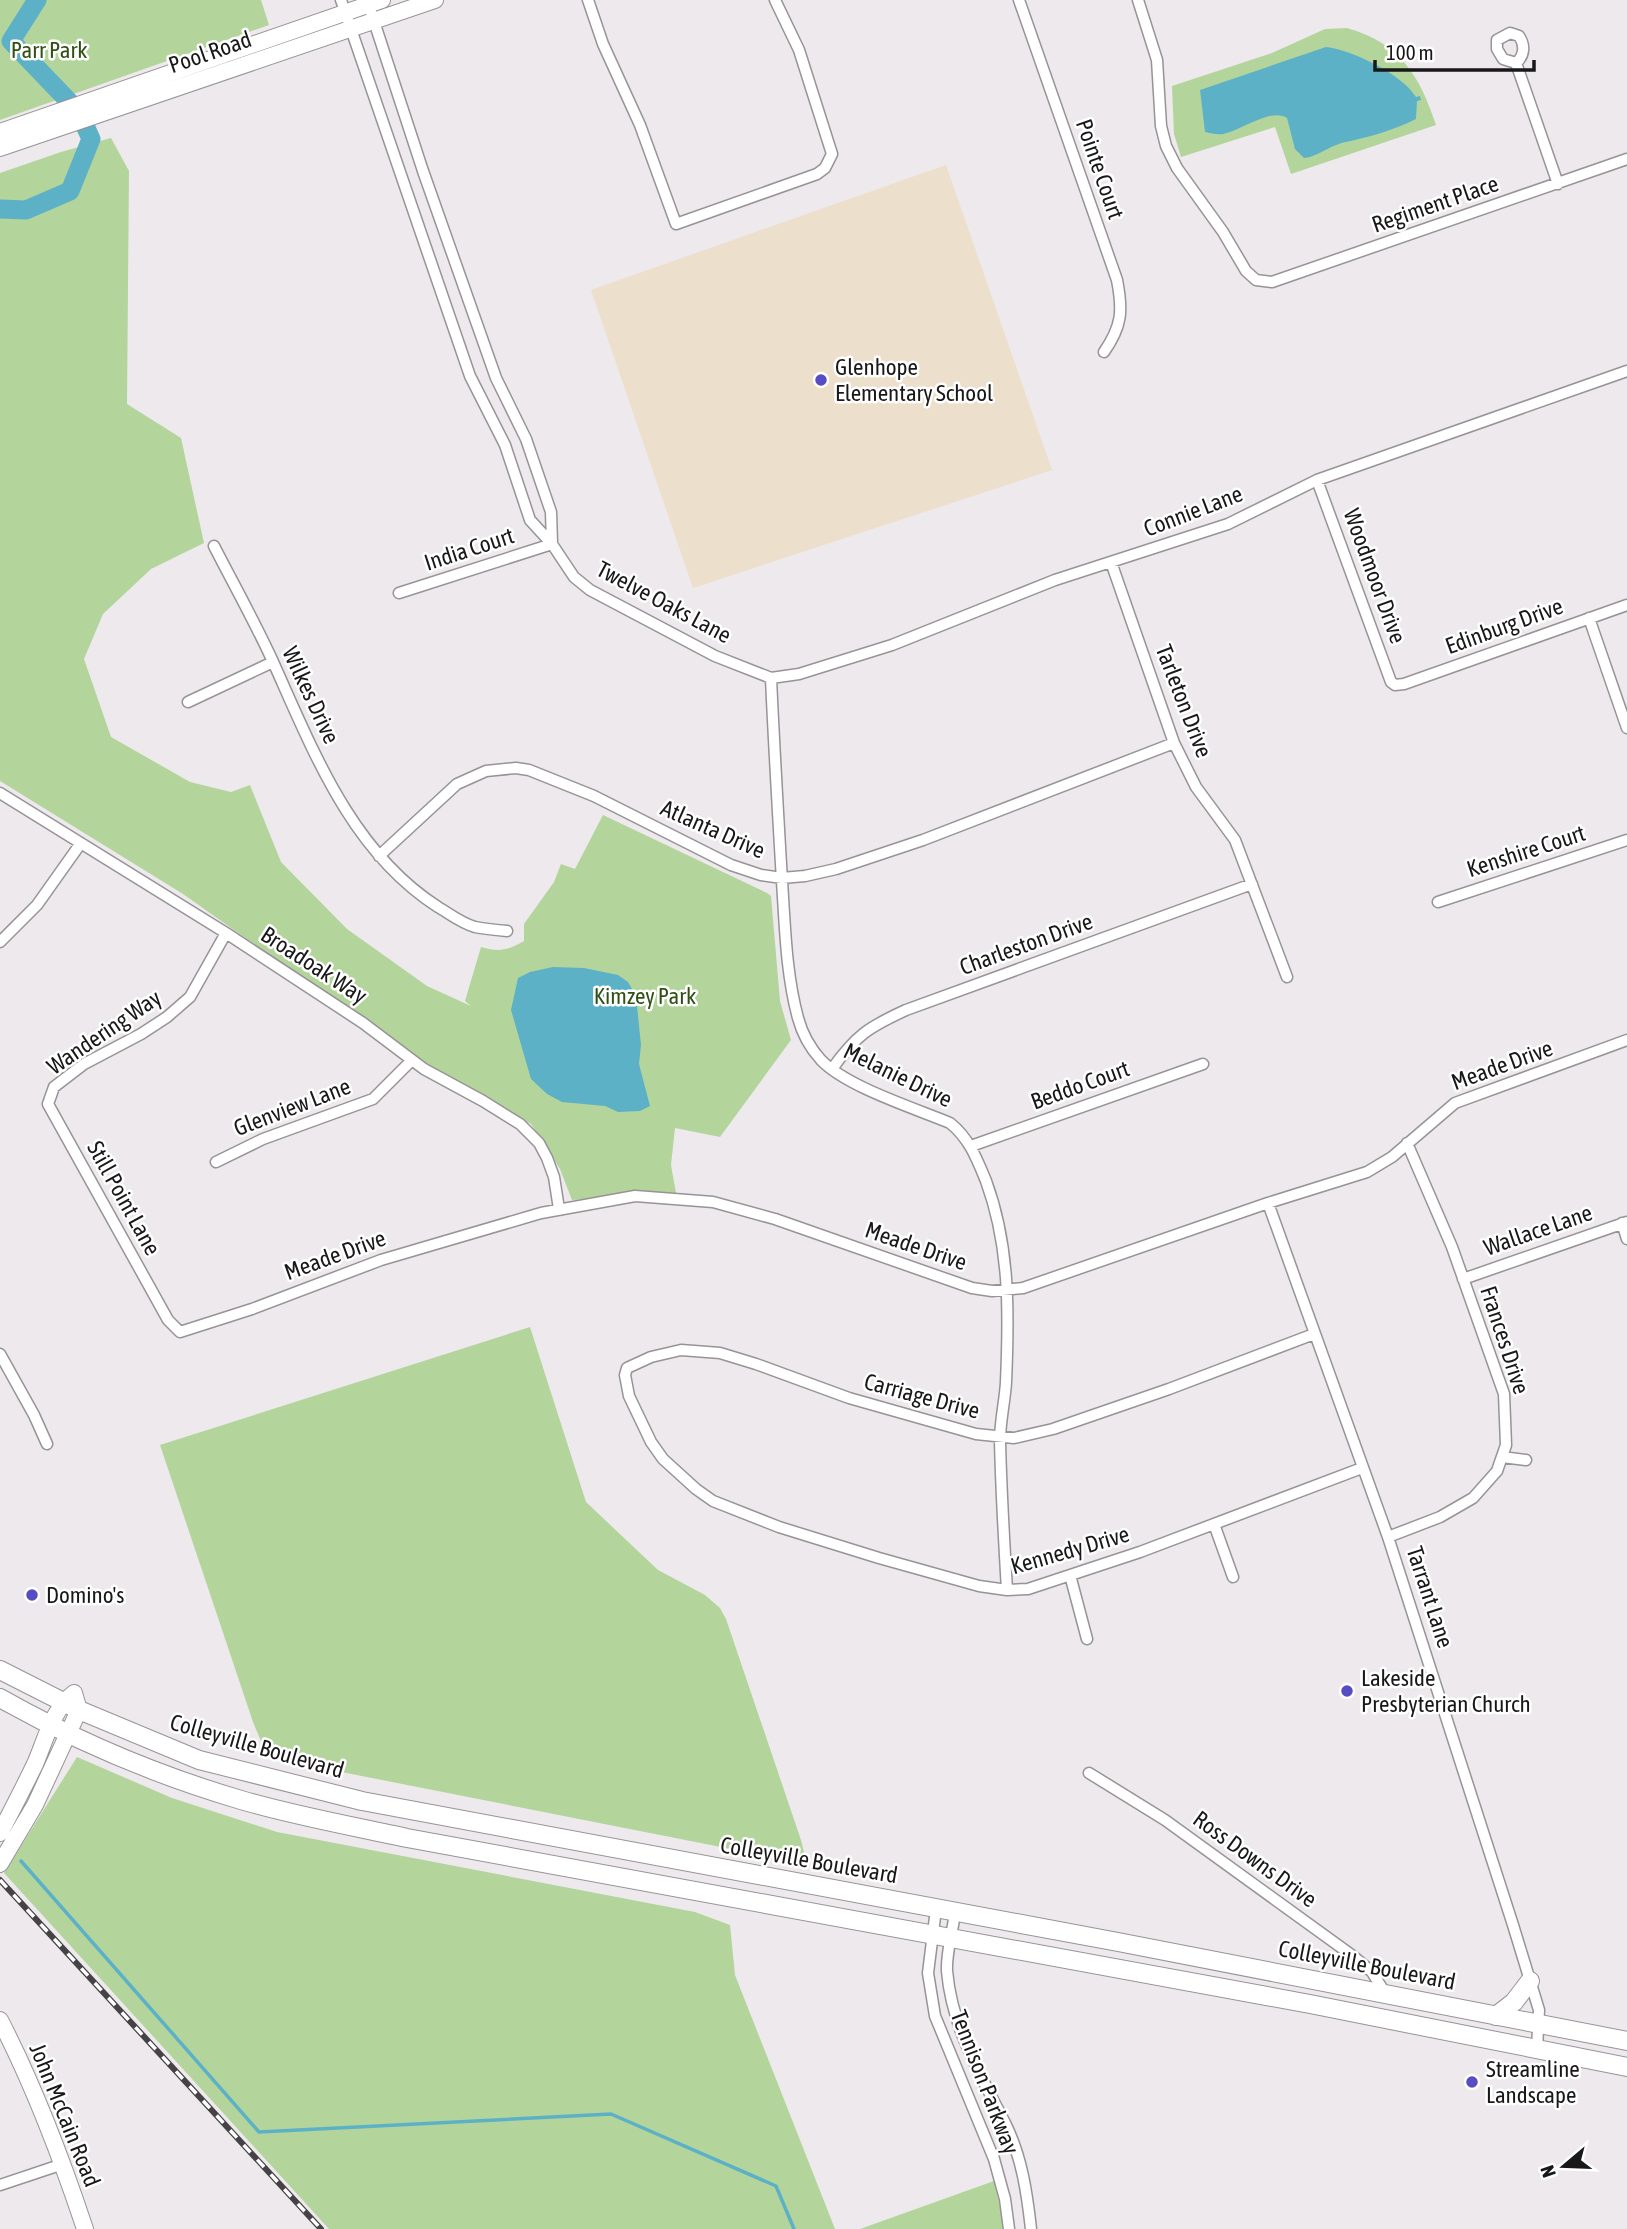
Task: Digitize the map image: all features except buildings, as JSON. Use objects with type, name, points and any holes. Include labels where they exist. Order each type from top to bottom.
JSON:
[{"type":"main road","name":"Pool Road","points":[[0,148],[130,96],[213,67],[351,29],[435,0]]},
{"type":"main road","name":"Pool Road","points":[[213,67],[343,6],[373,2]]},
{"type":"main road","name":"Pool Road","points":[[0,132],[130,96]]},
{"type":"main road","name":"Colleyville Boulevard","points":[[0,1670],[71,1706],[189,1756],[240,1772],[362,1801],[1627,2041]]},
{"type":"main road","points":[[0,1698],[66,1734],[135,1764],[277,1810],[407,1838],[1298,2001],[1627,2067]]},
{"type":"main road","points":[[0,1833],[36,1761],[50,1726],[71,1706]]},
{"type":"main road","points":[[0,1864],[35,1805],[66,1734],[71,1706]]},
{"type":"main road","points":[[554,1863],[558,1839]]},
{"type":"main road","points":[[1496,2016],[1514,2002],[1530,1980]]},
{"type":"main road","name":"John McCain Road","points":[[0,2020],[38,2099],[85,2229]]},
{"type":"street","points":[[588,0],[603,44],[639,125],[676,224],[817,174],[825,168],[832,155],[799,50],[775,0]]},
{"type":"street","name":"Pointe Court","points":[[1019,0],[1116,280],[1121,315],[1117,333],[1104,352]]},
{"type":"street","name":"Regiment Place","points":[[1139,0],[1157,60],[1161,127],[1166,146],[1246,271],[1256,280],[1272,282],[1627,159]]},
{"type":"street","points":[[373,2],[374,21],[423,171],[488,357],[526,439],[551,512],[552,544]]},
{"type":"street","name":"Twelve Oaks Lane","points":[[343,6],[466,364],[505,445],[530,520],[552,544],[574,577],[590,590],[715,656],[771,678]]},
{"type":"street","points":[[1516,63],[1558,184]]},
{"type":"street","points":[[402,177],[423,171]]},
{"type":"street","points":[[433,269],[455,262]]},
{"type":"street","points":[[466,364],[488,357]]},
{"type":"street","name":"Connie Lane","points":[[771,678],[799,674],[892,645],[1055,580],[1228,524],[1317,480],[1627,371]]},
{"type":"street","name":"Woodmoor Drive","points":[[1317,480],[1391,682],[1395,685]]},
{"type":"street","name":"India Court","points":[[399,593],[552,544]]},
{"type":"street","name":"Wilkes Drive","points":[[214,546],[339,801],[379,856],[422,896],[462,922],[476,927],[507,931]]},
{"type":"street","name":"Tarleton Drive","points":[[1111,562],[1174,743],[1196,787],[1235,841],[1287,977]]},
{"type":"street","name":"Edinburg Drive","points":[[1395,685],[1405,684],[1627,605]]},
{"type":"street","points":[[1589,618],[1627,728]]},
{"type":"street","points":[[188,702],[273,662]]},
{"type":"street","name":"Melanie Drive","points":[[771,678],[782,878],[792,992],[799,1022],[808,1042],[832,1069],[855,1083],[950,1123],[961,1132],[971,1146],[993,1202],[1004,1250],[1008,1290],[1006,1385],[1000,1437],[1007,1590]]},
{"type":"street","name":"Atlanta Drive","points":[[379,856],[457,784],[486,771],[516,768],[529,770],[593,796],[731,865],[761,875],[782,878],[836,869],[923,840],[1174,743]]},
{"type":"street","name":"Broadoak Way","points":[[0,793],[226,933],[363,1023],[411,1060],[520,1124],[539,1143],[547,1158],[554,1177],[559,1209]]},
{"type":"street","name":"Kenshire Court","points":[[1438,902],[1627,840]]},
{"type":"street","points":[[0,942],[16,929],[37,905],[81,843]]},
{"type":"street","name":"Charleston Drive","points":[[832,1069],[848,1046],[861,1034],[906,1010],[1252,884]]},
{"type":"street","name":"Wandering Way","points":[[50,1095],[54,1087],[84,1064],[141,1034],[167,1017],[190,997],[226,933]]},
{"type":"street","name":"Meade Drive","points":[[168,1320],[180,1332],[192,1330],[381,1260],[559,1209],[635,1196],[713,1202],[775,1219],[972,1288],[1023,1288],[1268,1203],[1367,1172],[1392,1157],[1455,1103],[1627,1040]]},
{"type":"street","name":"Glenview Lane","points":[[216,1162],[263,1139],[373,1099],[411,1060]]},
{"type":"street","name":"Beddo Court","points":[[971,1146],[1203,1064]]},
{"type":"street","name":"Still Point Lane","points":[[50,1095],[50,1111],[168,1320]]},
{"type":"street","name":"Frances Drive","points":[[1388,1537],[1440,1517],[1473,1498],[1497,1471],[1506,1445],[1507,1425],[1504,1394],[1463,1279],[1407,1143]]},
{"type":"street","name":"Tarrant Lane","points":[[1268,1203],[1388,1537],[1530,1980],[1539,2010],[1537,2049]]},
{"type":"street","points":[[1624,1222],[1627,1239]]},
{"type":"street","name":"Wallace Lane","points":[[1463,1279],[1624,1222]]},
{"type":"street","name":"Carriage Drive","points":[[674,1469],[651,1442],[629,1396],[625,1376],[631,1364],[681,1350],[720,1353],[849,1398],[976,1434],[1014,1438],[1053,1429],[1170,1389],[1314,1334]]},
{"type":"street","points":[[0,1354],[47,1444]]},
{"type":"street","points":[[1502,1457],[1526,1460]]},
{"type":"street","name":"Kennedy Drive","points":[[674,1469],[713,1501],[779,1527],[979,1586],[1007,1590],[1028,1589],[1070,1575],[1362,1468]]},
{"type":"street","points":[[1214,1524],[1233,1577]]},
{"type":"street","points":[[1070,1575],[1087,1639]]},
{"type":"street","name":"Ross Downs Drive","points":[[1089,1773],[1165,1820],[1353,1956],[1372,1972],[1385,1993]]},
{"type":"street","name":"Tennison Parkway","points":[[936,1909],[928,1973],[930,1995],[942,2037],[995,2159],[1009,2229]]},
{"type":"street","name":"Tennison Parkway","points":[[955,1912],[947,1967],[949,1988],[963,2038],[1007,2126],[1026,2183],[1031,2229]]},
{"type":"street","points":[[964,2085],[981,2078]]},
{"type":"street","points":[[0,2185],[63,2164]]},
{"type":"shaded area","name":"Glenhope Elementary School","points":[[946,165],[1052,470],[693,588],[591,290]]},
{"type":"green space","name":"Parr Park","points":[[0,0],[261,0],[269,25],[0,120]]},
{"type":"green space","points":[[1347,28],[1365,34],[1394,52],[1415,77],[1436,125],[1291,174],[1275,127],[1181,157],[1174,134],[1172,86],[1272,53],[1325,29]]},
{"type":"green space","name":"Kimzey Park","points":[[111,138],[129,171],[127,404],[181,438],[204,543],[151,569],[103,614],[84,659],[111,737],[190,782],[231,792],[250,785],[281,862],[347,929],[427,986],[471,1006],[465,1001],[481,947],[503,950],[524,941],[524,924],[554,882],[561,864],[575,869],[603,815],[771,896],[780,1001],[791,1040],[720,1137],[675,1128],[671,1165],[676,1193],[572,1200],[560,1169],[531,1124],[449,1082],[183,894],[0,781],[0,173]]},
{"type":"green space","points":[[530,1327],[586,1502],[658,1570],[705,1595],[720,1608],[726,1619],[807,1864],[306,1765],[266,1753],[253,1722],[160,1445]]},
{"type":"green space","points":[[77,1757],[172,1798],[277,1832],[695,1912],[730,1925],[735,1975],[835,2229],[329,2229],[4,1873]]},
{"type":"green space","points":[[994,2181],[1005,2229],[860,2229]]},
{"type":"water","points":[[1326,47],[1376,64],[1400,80],[1416,97],[1420,96],[1416,119],[1391,130],[1342,143],[1304,158],[1295,149],[1287,118],[1280,115],[1264,117],[1223,134],[1205,132],[1200,90]]},
{"type":"water","points":[[553,967],[584,968],[618,975],[628,982],[636,996],[641,1045],[639,1064],[650,1106],[640,1111],[618,1112],[605,1106],[562,1102],[547,1094],[531,1079],[511,1010],[518,978],[530,972]]},
{"type":"waterway","points":[[0,209],[26,210],[70,191],[91,139],[79,112],[11,41],[37,0]]},
{"type":"waterway","points":[[21,1861],[259,2132],[611,2114],[776,2186],[794,2229]]},
{"type":"railway","points":[[0,1880],[321,2229]]},
{"type":"place","name":"Glenhope Elementary School","points":[[821,380]]},
{"type":"place","name":"Domino's","points":[[32,1595]]},
{"type":"place","name":"Lakeside Presbyterian Church","points":[[1347,1691]]},
{"type":"place","name":"Streamline Landscape","points":[[1472,2082]]}]
